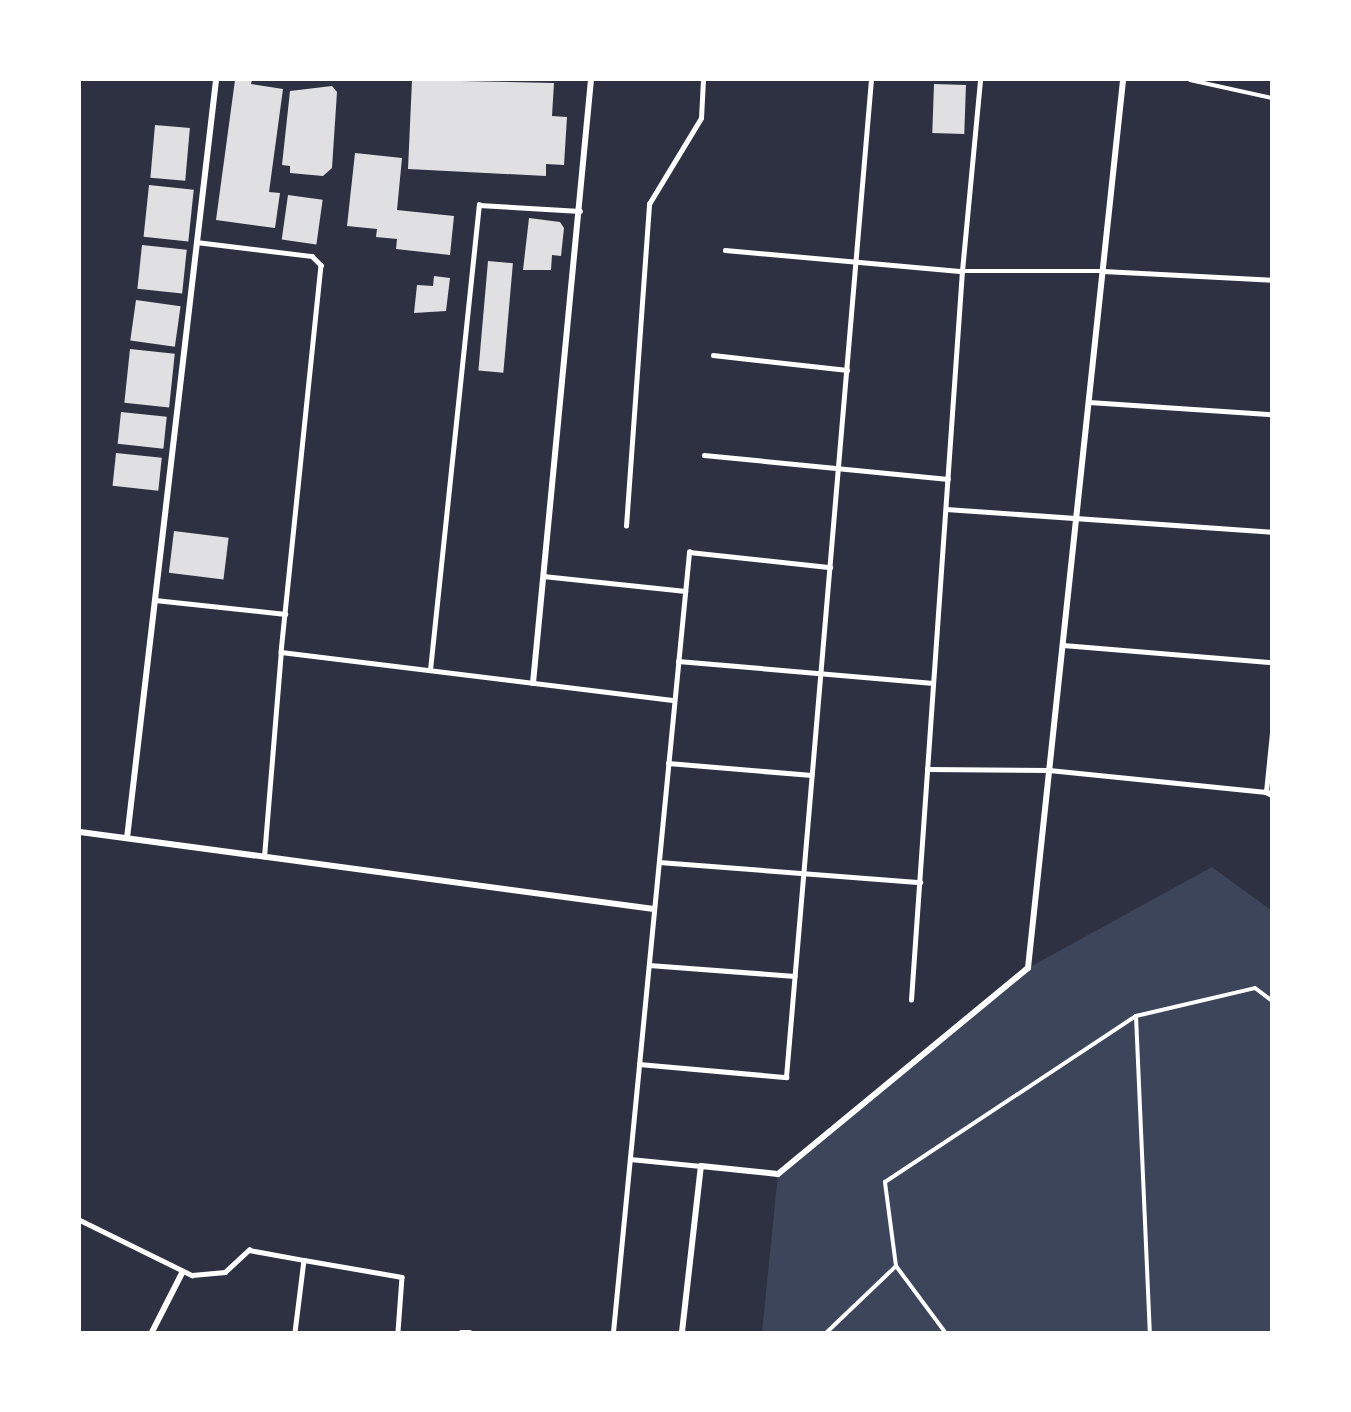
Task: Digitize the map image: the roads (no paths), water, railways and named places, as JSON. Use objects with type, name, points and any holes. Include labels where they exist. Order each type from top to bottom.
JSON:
[{"type":"street","points":[[127,838],[216,80]]},
{"type":"street","points":[[532,683],[580,211],[591,80]]},
{"type":"street","points":[[682,1332],[701,1166],[778,1174],[1029,968],[1123,80]]},
{"type":"street","points":[[80,831],[654,909]]},
{"type":"street","points":[[152,1332],[182,1273]]},
{"type":"lane","points":[[626,526],[649,204],[701,118],[703,80]]},
{"type":"lane","points":[[639,1064],[786,1077],[872,80]]},
{"type":"lane","points":[[911,1000],[962,271],[980,80]]},
{"type":"lane","points":[[430,670],[479,205],[580,211]]},
{"type":"lane","points":[[196,242],[312,256],[321,265],[280,652],[264,856]]},
{"type":"lane","points":[[725,250],[962,271],[1103,271],[1272,280]]},
{"type":"lane","points":[[713,355],[847,370]]},
{"type":"lane","points":[[1089,402],[1272,414]]},
{"type":"lane","points":[[704,455],[948,479]]},
{"type":"lane","points":[[946,508],[1272,532]]},
{"type":"lane","points":[[613,1332],[689,552],[830,567]]},
{"type":"lane","points":[[543,576],[685,591]]},
{"type":"lane","points":[[154,600],[285,614]]},
{"type":"lane","points":[[1063,645],[1272,662]]},
{"type":"lane","points":[[280,652],[674,700]]},
{"type":"lane","points":[[678,661],[933,682]]},
{"type":"lane","points":[[1269,794],[1272,733]]},
{"type":"lane","points":[[668,763],[812,775]]},
{"type":"lane","points":[[927,769],[1049,770],[1269,794]]},
{"type":"lane","points":[[1269,794],[1272,785]]},
{"type":"lane","points":[[659,861],[920,882]]},
{"type":"lane","points":[[649,965],[795,976]]},
{"type":"lane","points":[[630,1159],[701,1166]]},
{"type":"lane","points":[[80,1220],[182,1273],[204,1276],[225,1272],[249,1250],[402,1277],[398,1332]]},
{"type":"lane","points":[[296,1332],[304,1260]]},
{"type":"lane","points":[[461,1332],[470,1332]]}]
